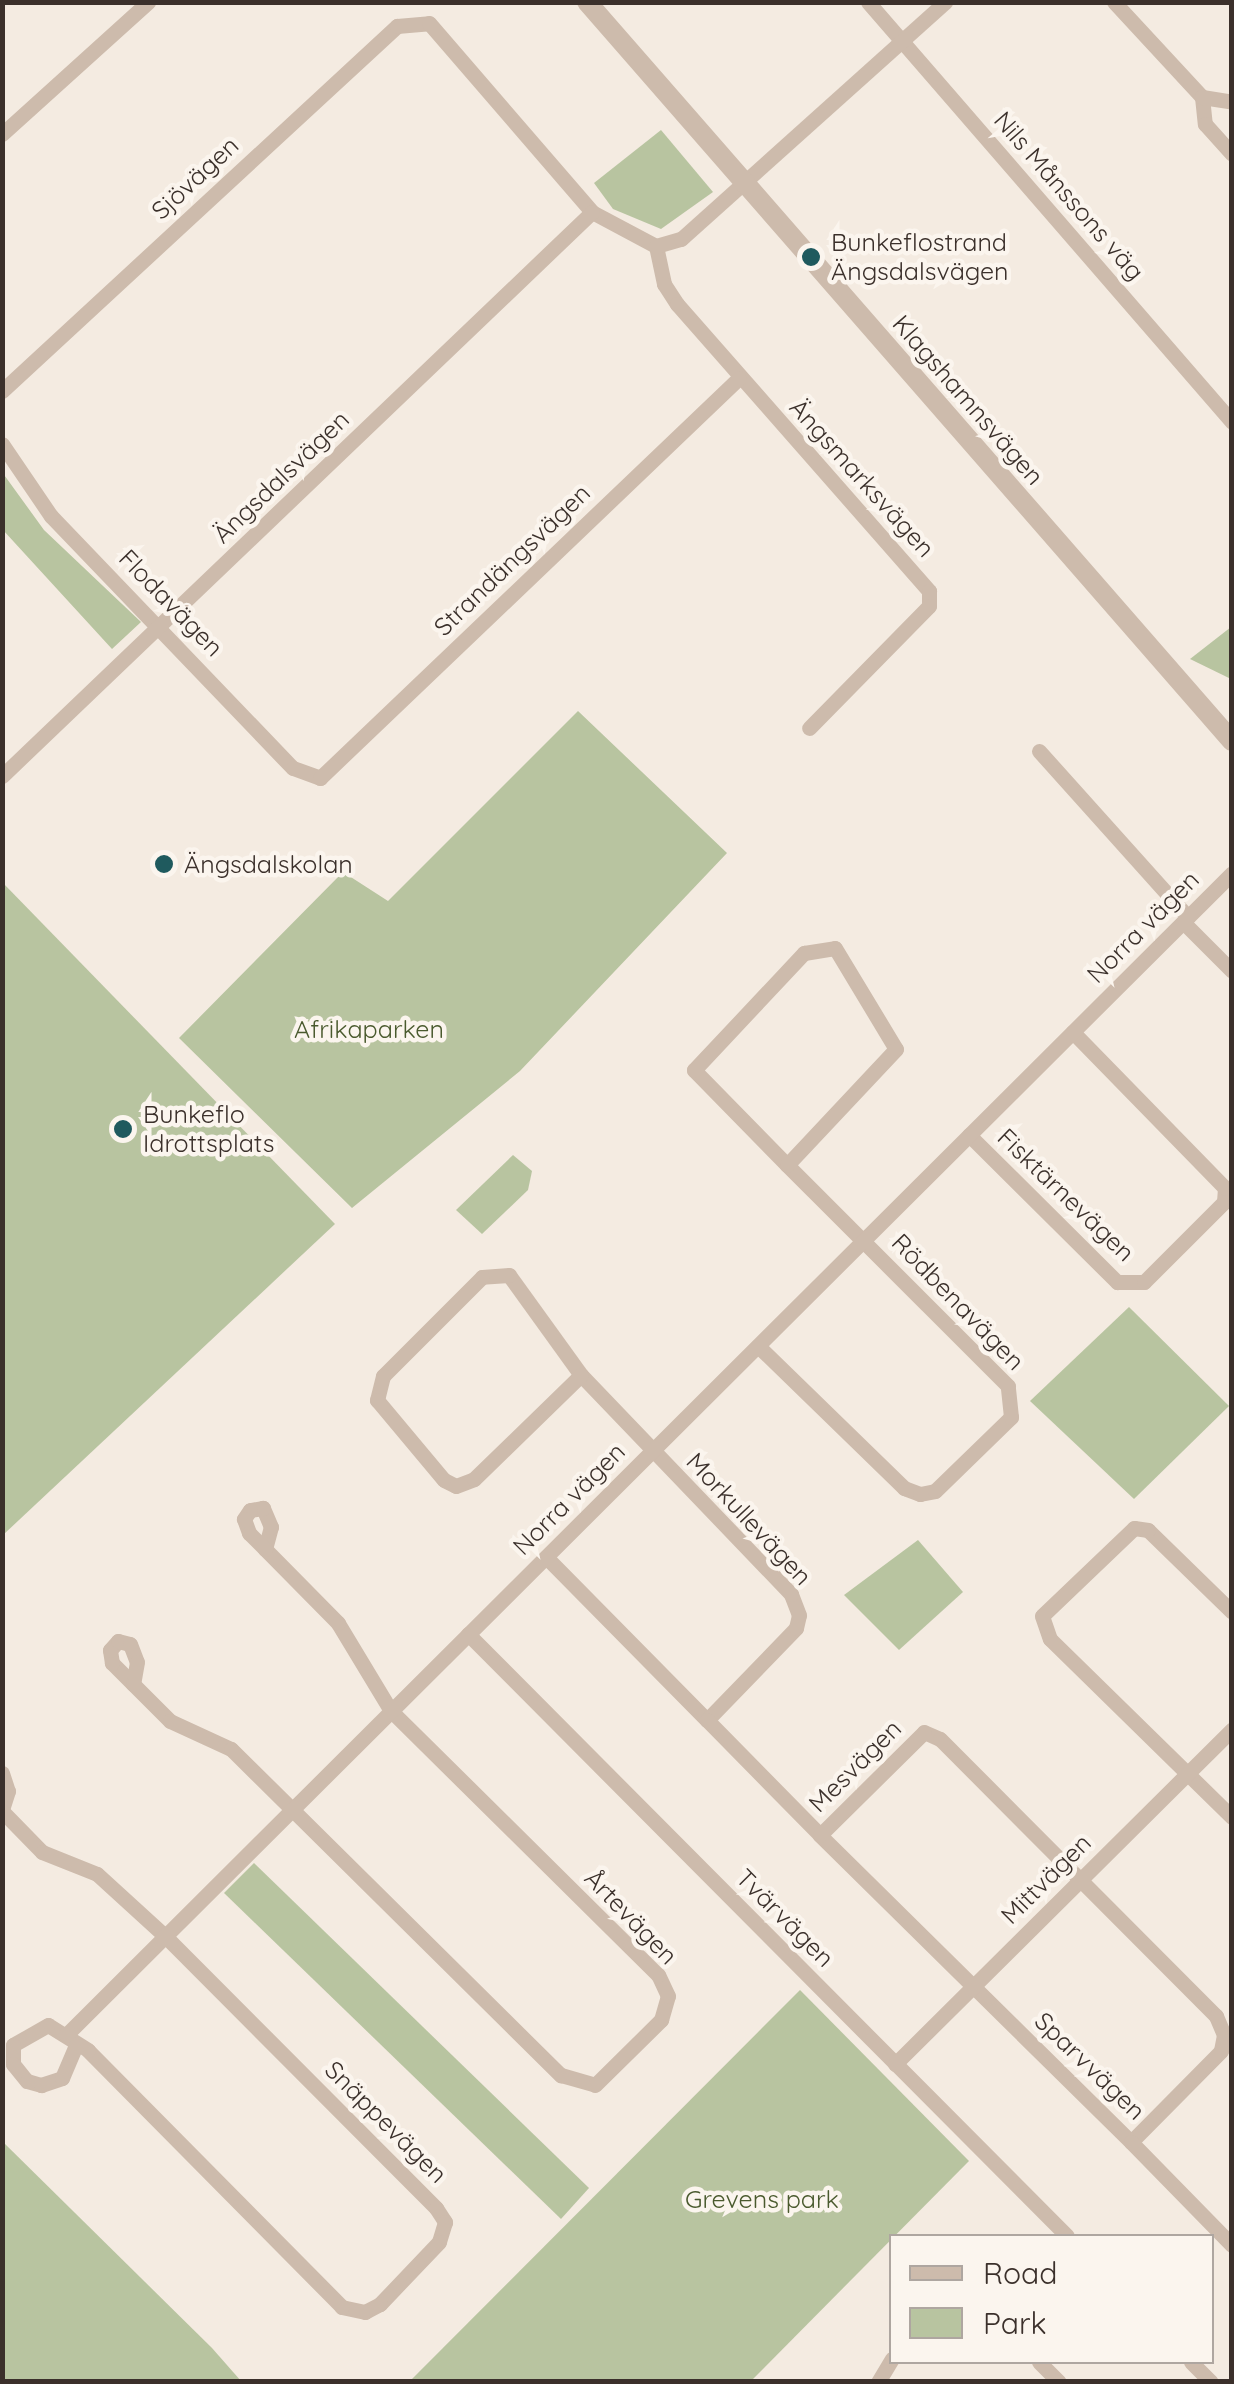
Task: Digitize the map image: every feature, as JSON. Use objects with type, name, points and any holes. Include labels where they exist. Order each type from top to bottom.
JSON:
[{"type":"street","points":[[2,134],[148,2]]},
{"type":"street","name":"Klagshamnsvägen","points":[[587,2],[1232,741]]},
{"type":"street","name":"Nils Månssons väg","points":[[868,2],[1232,422]]},
{"type":"street","points":[[592,212],[656,246],[681,239],[945,2]]},
{"type":"street","points":[[1114,2],[1202,97],[1232,102]]},
{"type":"street","name":"Sjövägen","points":[[2,391],[396,26],[430,23],[592,212]]},
{"type":"street","points":[[1202,97],[1204,124],[1232,154]]},
{"type":"street","name":"Ängsdalsvägen","points":[[2,776],[592,212]]},
{"type":"street","name":"Ängsmarksvägen","points":[[656,246],[664,284],[739,378],[929,591],[929,606],[809,728]]},
{"type":"street","name":"Strandängsvägen","points":[[320,778],[739,378]]},
{"type":"street","name":"Flodavägen","points":[[2,444],[51,516],[162,626],[293,768],[320,778]]},
{"type":"street","points":[[1039,751],[1232,971]]},
{"type":"street","name":"Norra vägen","points":[[71,2040],[165,1936],[1232,873]]},
{"type":"street","points":[[787,1165],[896,1049],[835,948],[804,953],[694,1070],[787,1165],[863,1241]]},
{"type":"street","name":"Fisktärnevägen","points":[[970,1134],[1117,1282],[1144,1282],[1224,1202],[1225,1188],[1073,1032]]},
{"type":"street","name":"Rödbenavägen","points":[[758,1346],[904,1488],[920,1494],[935,1491],[1012,1417],[1008,1386],[863,1241]]},
{"type":"street","points":[[581,1375],[474,1479],[456,1486],[444,1480],[376,1400],[383,1376],[495,1272],[509,1276],[530,1300],[581,1375],[652,1452]]},
{"type":"street","name":"Morkullevägen","points":[[652,1452],[791,1594],[800,1614],[796,1628],[707,1720]]},
{"type":"street","points":[[1232,1612],[1148,1530],[1134,1528],[1042,1616],[1050,1639],[1232,1817]]},
{"type":"street","name":"Årtevägen","points":[[133,1684],[170,1721],[232,1749],[578,2084],[595,2084],[661,2020],[668,1996],[658,1975],[391,1711],[338,1623],[265,1549]]},
{"type":"street","points":[[546,1557],[820,1835]]},
{"type":"street","name":"Tvärvägen","points":[[468,1634],[1065,2234]]},
{"type":"street","name":"Mittvägen","points":[[895,2064],[1232,1728]]},
{"type":"street","name":"Mesvägen","points":[[973,1986],[820,1835],[924,1732],[940,1740],[1078,1882]]},
{"type":"street","points":[[2,1772],[8,1791],[2,1810]]},
{"type":"street","name":"Snäppevägen","points":[[2,1810],[42,1852],[97,1874],[165,1936],[436,2208],[445,2222],[439,2242],[380,2304],[365,2312],[342,2306],[71,2040]]},
{"type":"street","name":"Sparvvägen","points":[[973,1986],[1130,2142],[1220,2051],[1224,2035],[1216,2016],[1078,1882]]},
{"type":"street","points":[[1130,2142],[1232,2246]]},
{"type":"street","points":[[1041,2364],[1059,2382]]},
{"type":"street","points":[[1193,2364],[1211,2382]]},
{"type":"green space","points":[[661,130],[713,192],[661,229],[613,209],[594,183]]},
{"type":"green space","points":[[2,472],[44,530],[141,622],[112,649],[3,530]]},
{"type":"green space","points":[[1231,627],[1231,679],[1190,659]]},
{"type":"green space","name":"Afrikaparken","points":[[578,711],[727,853],[520,1071],[352,1208],[179,1038],[343,872],[388,901]]},
{"type":"green space","name":"Bunkeflo Idrottsplats","points":[[3,883],[335,1224],[3,1535]]},
{"type":"green space","points":[[513,1155],[532,1171],[528,1190],[482,1234],[456,1210]]},
{"type":"green space","points":[[1129,1307],[1229,1406],[1134,1499],[1030,1401]]},
{"type":"green space","points":[[918,1540],[963,1592],[899,1650],[844,1595]]},
{"type":"green space","points":[[254,1863],[589,2188],[561,2219],[224,1893]]},
{"type":"green space","name":"Grevens park","points":[[800,1990],[969,2161],[897,2234],[889,2234],[889,2242],[751,2381],[410,2381]]},
{"type":"green space","points":[[2,2141],[212,2348],[241,2381],[3,2381]]},
{"type":"place","name":"Bunkeflostrand Ängsdalsvägen","points":[[811,257]]},
{"type":"place","name":"Ängsdalskolan","points":[[164,864]]},
{"type":"place","name":"Bunkeflo Idrottsplats","points":[[123,1129]]}]
